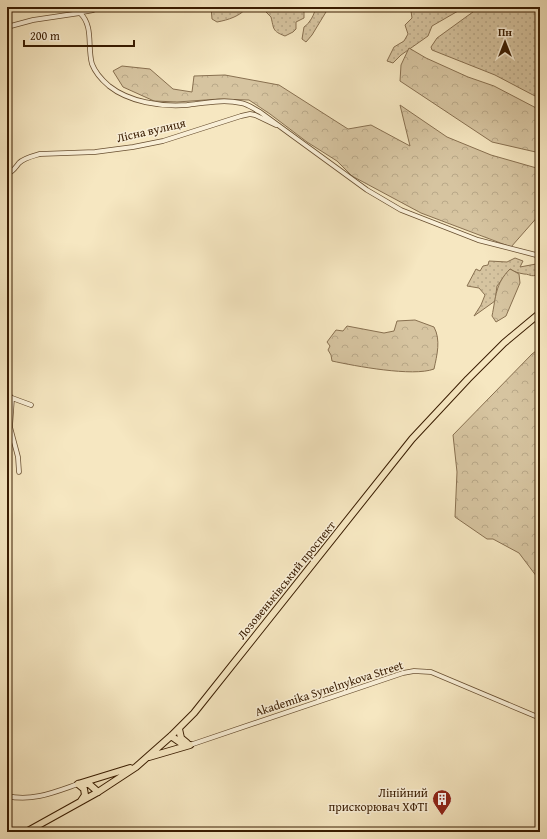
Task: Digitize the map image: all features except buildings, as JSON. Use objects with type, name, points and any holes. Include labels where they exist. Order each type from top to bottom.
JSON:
[{"type":"highway","name":"Лозовеньківський проспект","points":[[26,832],[98,792],[136,767],[148,758],[179,729],[194,713],[412,439],[504,343],[540,313]]},
{"type":"highway","points":[[179,729],[182,739],[190,745]]},
{"type":"highway","points":[[171,736],[181,743],[190,745]]},
{"type":"highway","points":[[148,758],[190,745]]},
{"type":"highway","points":[[78,784],[136,767]]},
{"type":"highway","points":[[78,784],[89,784],[98,792]]},
{"type":"highway","points":[[78,784],[85,792],[85,795],[81,801]]},
{"type":"street","points":[[7,27],[33,20],[80,13],[87,10],[92,11],[98,7]]},
{"type":"street","points":[[80,13],[87,20],[92,64],[96,72],[108,85],[117,91],[138,100],[155,104],[184,105],[217,102],[243,103],[260,112],[367,190],[401,210],[478,240],[540,256]]},
{"type":"street","name":"Лісна вулиця","points":[[7,174],[15,169],[23,160],[40,154],[95,152],[133,147],[163,141],[241,116],[255,115],[278,126]]},
{"type":"street","points":[[7,394],[12,398],[31,405]]},
{"type":"street","points":[[12,398],[10,427],[18,457],[19,472]]},
{"type":"street","name":"Akademika Synelnykova Street","points":[[190,745],[388,678],[414,671],[432,672],[540,718]]},
{"type":"street","points":[[7,796],[23,799],[37,797],[78,784]]},
{"type":"green space","points":[[211,7],[247,7],[234,17],[217,22],[212,19]]},
{"type":"green space","points":[[265,7],[304,7],[304,18],[296,22],[296,29],[293,32],[285,36],[278,33],[274,29],[271,17],[266,12]]},
{"type":"green space","points":[[315,7],[329,7],[306,42],[302,39],[304,27],[312,18]]},
{"type":"green space","points":[[418,7],[441,11],[447,7],[465,7],[432,26],[428,36],[401,55],[393,63],[387,61],[394,47],[404,41],[408,34],[405,25],[412,18],[411,11]]},
{"type":"green space","points":[[482,7],[540,7],[540,98],[495,75],[432,50],[431,47],[437,38]]},
{"type":"green space","points":[[409,48],[426,58],[468,77],[494,86],[540,110],[540,153],[492,142],[400,81],[401,65]]},
{"type":"green space","points":[[122,66],[150,69],[173,89],[192,92],[194,76],[225,75],[279,85],[348,129],[371,125],[410,146],[400,105],[447,137],[491,155],[540,169],[540,214],[511,247],[421,213],[352,176],[337,161],[307,142],[249,100],[219,99],[177,102],[154,101],[123,87],[113,71]]},
{"type":"green space","points":[[515,258],[523,261],[520,267],[536,264],[540,266],[540,272],[532,276],[518,273],[510,269],[497,286],[495,301],[474,316],[485,295],[479,288],[467,286],[476,269],[480,271],[483,266],[488,265],[489,261],[507,262]]},
{"type":"green space","points":[[510,269],[519,274],[520,283],[506,316],[496,322],[492,316],[497,291],[501,280]]},
{"type":"green space","points":[[415,320],[434,327],[436,332],[438,348],[434,369],[412,372],[399,371],[369,368],[332,361],[328,350],[330,346],[327,342],[336,330],[343,331],[347,326],[384,333],[394,331],[397,321]]},
{"type":"green space","points":[[540,348],[540,581],[519,553],[493,539],[487,539],[455,517],[457,472],[453,435],[532,354]]},
{"type":"place","name":"Лінійний прискорювач ХФТІ","points":[[442,816]]}]
